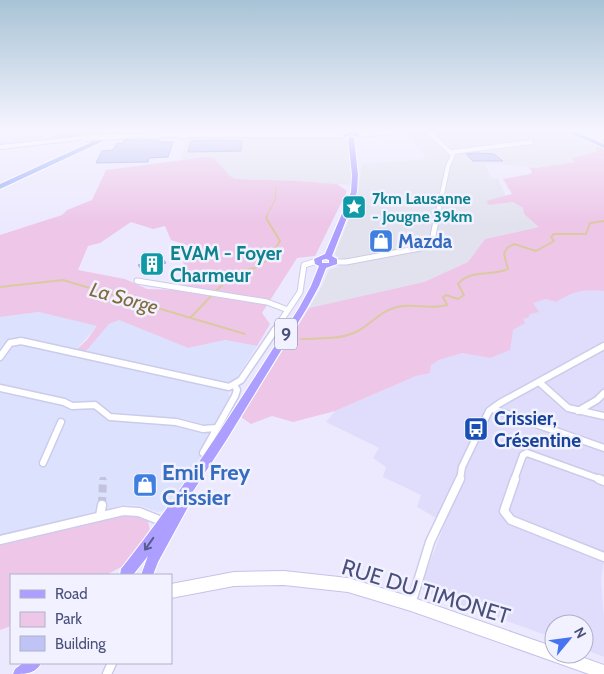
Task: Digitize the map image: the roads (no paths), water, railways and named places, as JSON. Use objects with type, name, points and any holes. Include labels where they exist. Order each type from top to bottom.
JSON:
[{"type":"highway","points":[[0,181],[46,160]]},
{"type":"highway","points":[[0,187],[61,160]]},
{"type":"main road","name":"9","points":[[128,574],[164,522],[297,317],[318,280],[354,192],[354,160]]},
{"type":"main road","name":"9","points":[[147,574],[153,559],[205,457]]},
{"type":"main road","name":"RUE DU TIMONET","points":[[172,591],[234,579],[284,578],[348,585],[410,604],[604,672]]},
{"type":"main road","points":[[20,674],[33,664]]},
{"type":"street","points":[[0,357],[10,343],[21,341],[222,387],[235,386],[243,378],[301,290],[304,265],[309,262],[346,262],[431,246],[450,160]]},
{"type":"street","points":[[137,281],[267,302],[288,310]]},
{"type":"street","points":[[169,281],[173,287]]},
{"type":"street","points":[[410,604],[430,542],[460,480],[462,467],[489,411],[604,346]]},
{"type":"street","points":[[538,382],[568,408],[604,416]]},
{"type":"street","points":[[205,457],[216,428],[235,396],[237,390],[235,386]]},
{"type":"street","points":[[0,388],[64,402],[72,406],[95,405],[110,417],[176,422],[203,429],[216,428]]},
{"type":"street","points":[[578,411],[597,400],[604,393]]},
{"type":"street","points":[[493,408],[504,414],[604,448]]},
{"type":"street","points":[[43,463],[61,422]]},
{"type":"street","points":[[604,481],[527,453],[524,455],[504,511],[511,520],[604,557]]},
{"type":"street","points":[[100,516],[102,505]]},
{"type":"street","points":[[0,540],[123,511],[139,512],[164,522]]},
{"type":"waterway","points":[[266,217],[275,200],[276,187]]},
{"type":"waterway","points":[[215,292],[233,274],[257,267],[269,259],[280,241],[266,218],[267,216]]},
{"type":"waterway","name":"La Sorge","points":[[301,339],[345,336],[358,331],[381,314],[397,307],[447,305],[443,297],[446,295],[458,299],[464,295],[458,284],[463,279],[475,274],[508,269],[504,254],[507,248],[514,244],[536,251],[554,241],[551,237],[554,234],[586,234],[590,223],[604,221]]},
{"type":"waterway","name":"La Sorge","points":[[0,287],[63,280],[245,334]]},
{"type":"waterway","points":[[191,317],[212,295]]},
{"type":"tunnel","points":[[102,505],[103,479]]},
{"type":"place","name":"7km Lausanne - Jougne 39km","points":[[354,207]]},
{"type":"place","name":"Mazda","points":[[381,241]]},
{"type":"place","name":"EVAM - Foyer Charmeur","points":[[152,264]]},
{"type":"place","name":"Crissier, Crésentine","points":[[476,429]]},
{"type":"place","name":"Emil Frey Crissier","points":[[145,485]]}]
